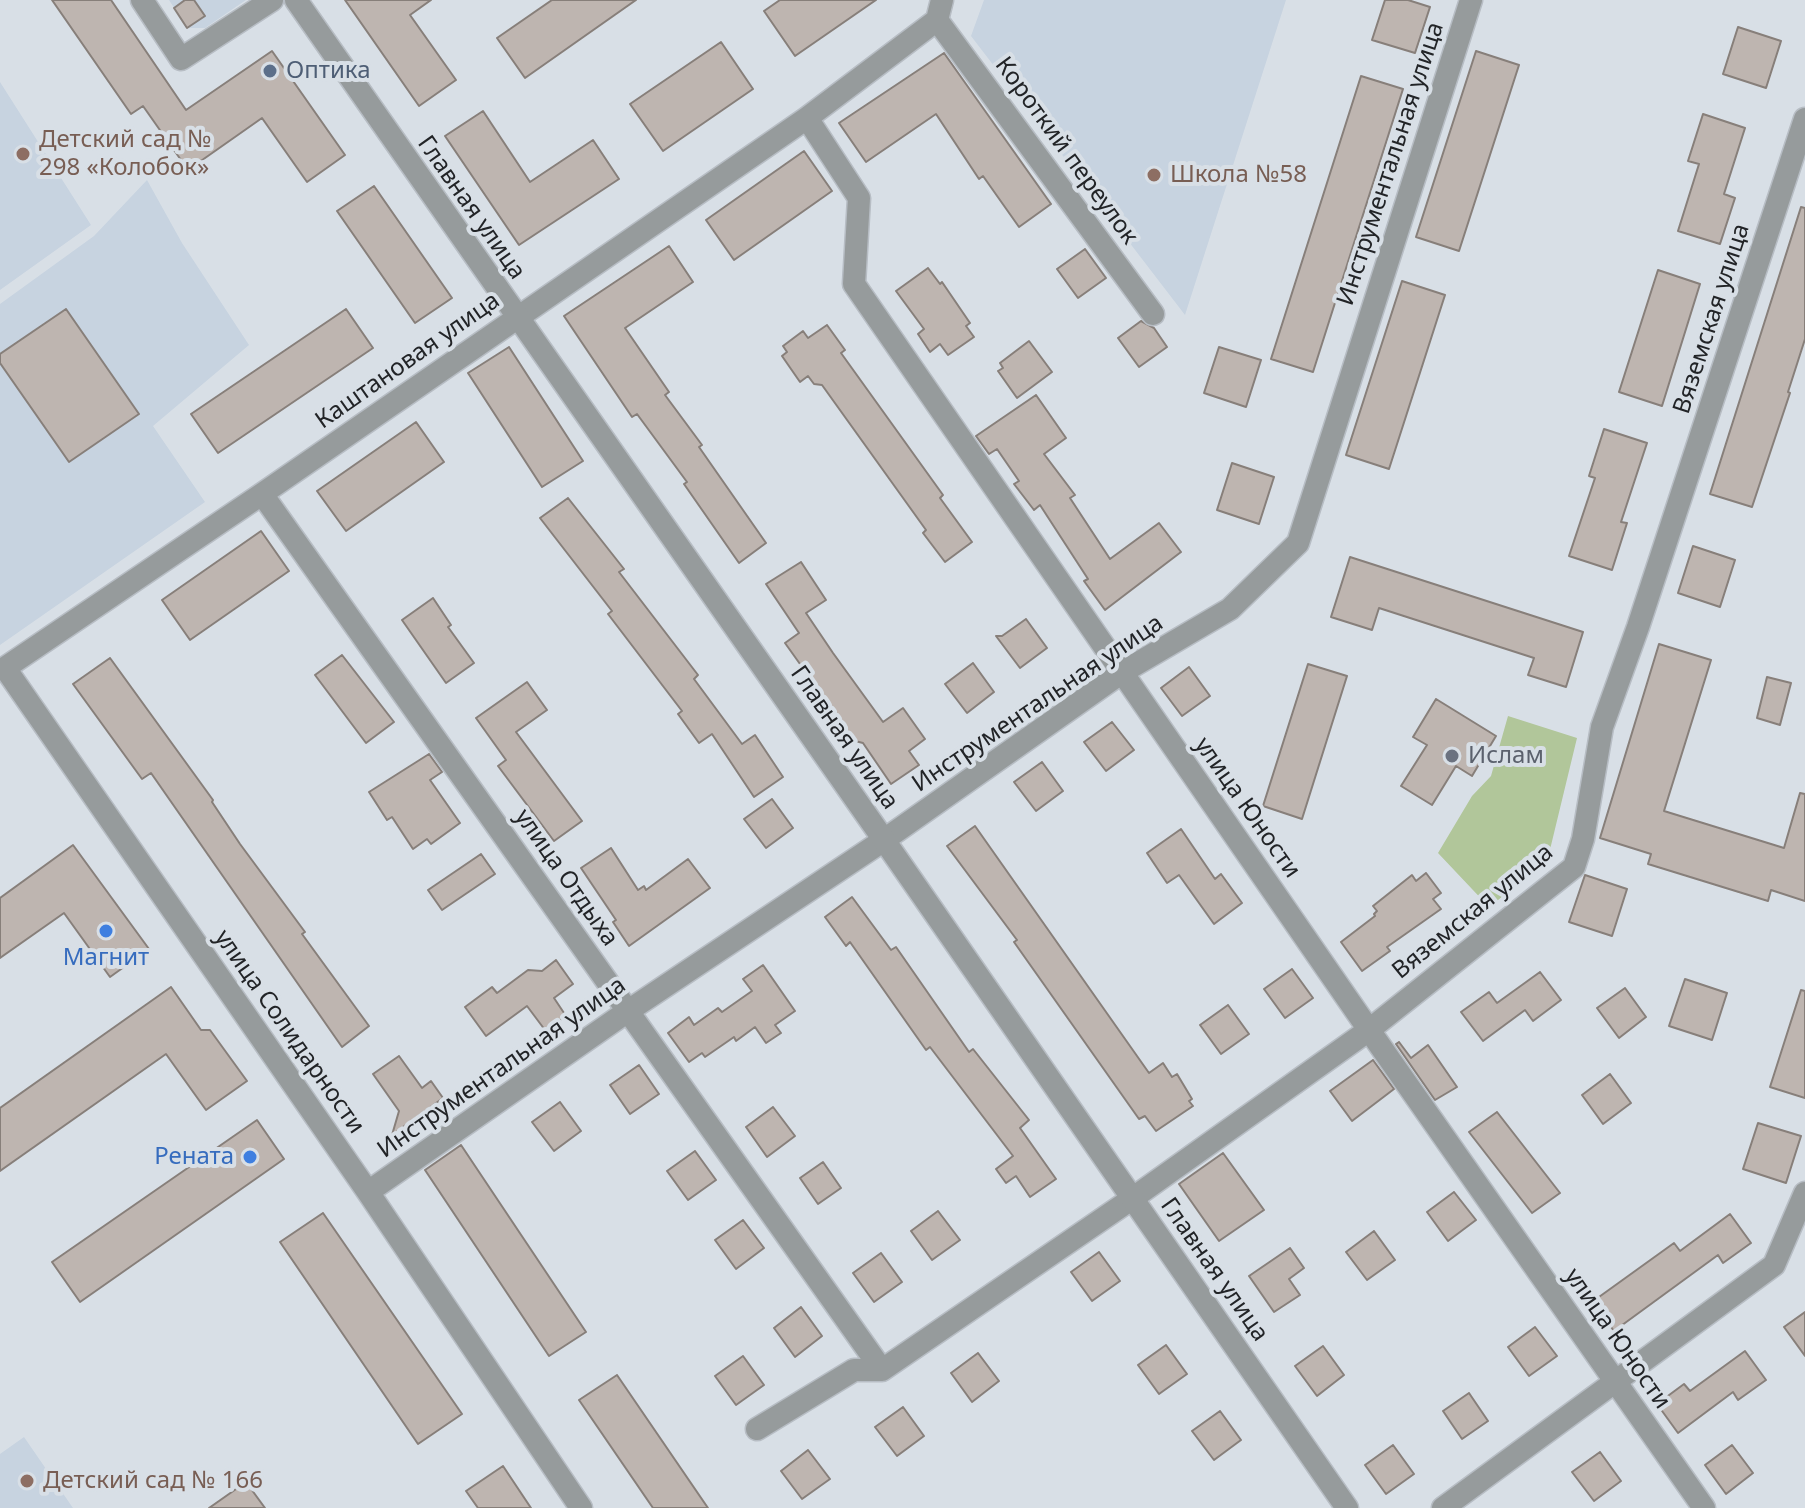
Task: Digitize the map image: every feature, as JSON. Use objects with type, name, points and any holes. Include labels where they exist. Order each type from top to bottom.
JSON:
[{"type":"street","points":[[142,0],[181,59],[272,0]]},
{"type":"street","name":"Главная улица","points":[[296,0],[1347,1508]]},
{"type":"street","name":"Инструментальная улица","points":[[368,1192],[628,1011],[884,840],[1121,673],[1230,609],[1298,543],[1471,0]]},
{"type":"street","name":"Каштановая улица","points":[[5,668],[807,118],[940,10]]},
{"type":"street","name":"Короткий переулок","points":[[940,10],[1153,314]]},
{"type":"street","name":"улица Юности","points":[[807,118],[859,198],[854,284],[1121,673],[1704,1508]]},
{"type":"street","name":"Вяземская улица","points":[[757,1429],[854,1370],[882,1370],[1133,1198],[1369,1030],[1574,867],[1583,839],[1602,727],[1638,627],[1805,119]]},
{"type":"street","name":"улица Отдыха","points":[[262,494],[882,1370]]},
{"type":"street","name":"улица Солидарности","points":[[5,668],[368,1192],[581,1508]]},
{"type":"street","points":[[1443,1508],[1774,1265],[1805,1193]]},
{"type":"shaded area","points":[[169,0],[246,0],[205,28],[187,28]]},
{"type":"shaded area","name":"Школа №58","points":[[984,0],[1286,0],[1185,315],[971,36]]},
{"type":"shaded area","name":"Детский сад № 298 «Колобок»","points":[[0,82],[91,225],[0,290]]},
{"type":"shaded area","points":[[147,180],[182,243],[249,345],[153,426],[205,502],[0,645],[0,304],[94,236]]},
{"type":"shaded area","name":"Детский сад № 166","points":[[24,1437],[73,1508],[0,1508],[0,1454]]},
{"type":"green space","points":[[1508,716],[1577,738],[1547,862],[1489,907],[1438,853],[1472,796],[1491,776]]},
{"type":"building","points":[[52,0],[111,0],[186,110],[272,51],[345,155],[307,182],[262,118],[188,170],[143,106],[131,114]]},
{"type":"building","points":[[185,0],[194,0],[205,16],[187,28],[174,8]]},
{"type":"building","points":[[345,0],[431,0],[410,15],[456,80],[419,106]]},
{"type":"building","points":[[552,0],[636,0],[525,78],[497,38]]},
{"type":"building","points":[[780,0],[876,0],[795,56],[764,11]]},
{"type":"building","points":[[1385,0],[1408,0],[1430,7],[1415,53],[1372,40]]},
{"type":"building","points":[[1738,27],[1781,41],[1766,88],[1723,74]]},
{"type":"building","points":[[721,42],[753,89],[663,151],[630,104]]},
{"type":"building","points":[[1476,51],[1519,65],[1459,251],[1416,237]]},
{"type":"building","points":[[944,53],[1051,204],[1019,227],[983,176],[979,179],[936,114],[866,162],[839,123]]},
{"type":"building","points":[[1361,76],[1403,89],[1313,372],[1271,359]]},
{"type":"building","points":[[483,111],[530,182],[593,140],[619,179],[519,245],[445,136]]},
{"type":"building","points":[[1703,114],[1745,128],[1724,194],[1735,198],[1720,244],[1678,231],[1699,164],[1688,161]]},
{"type":"building","points":[[804,151],[832,191],[734,260],[706,220]]},
{"type":"building","points":[[374,186],[452,298],[415,323],[337,211]]},
{"type":"building","points":[[1801,207],[1805,208],[1805,339],[1752,507],[1710,494]]},
{"type":"building","points":[[669,246],[693,282],[625,328],[669,392],[665,395],[702,445],[699,447],[766,543],[739,563],[684,484],[687,482],[637,414],[632,417],[564,316]]},
{"type":"building","points":[[1085,249],[1106,278],[1078,298],[1057,269]]},
{"type":"building","points":[[928,268],[940,284],[942,282],[970,323],[966,326],[974,337],[948,355],[940,344],[930,352],[918,334],[924,329],[896,291]]},
{"type":"building","points":[[1658,270],[1700,284],[1662,406],[1619,392]]},
{"type":"building","points":[[1402,281],[1445,295],[1389,469],[1346,455]]},
{"type":"building","points":[[66,309],[139,414],[69,462],[0,363],[0,354]]},
{"type":"building","points":[[346,309],[373,348],[218,453],[191,414]]},
{"type":"building","points":[[1141,321],[1154,328],[1167,347],[1139,367],[1118,338]]},
{"type":"building","points":[[827,325],[845,350],[841,353],[943,495],[940,498],[972,542],[945,562],[923,533],[926,530],[822,385],[814,384],[808,376],[800,382],[782,356],[787,352],[783,346],[803,331],[808,338]]},
{"type":"building","points":[[1029,341],[1052,372],[1017,398],[998,371],[1003,368],[1000,363]]},
{"type":"building","points":[[509,347],[583,461],[542,487],[468,373]]},
{"type":"building","points":[[1219,347],[1261,360],[1246,407],[1204,393]]},
{"type":"building","points":[[1036,395],[1066,438],[1044,454],[1075,495],[1070,498],[1110,559],[1159,523],[1181,552],[1105,610],[1084,581],[1088,579],[1040,505],[1034,510],[1014,484],[1019,481],[997,449],[989,454],[976,436]]},
{"type":"building","points":[[416,422],[444,462],[346,531],[317,491]]},
{"type":"building","points":[[1604,429],[1647,443],[1621,522],[1627,523],[1612,570],[1569,556],[1595,478],[1589,476]]},
{"type":"building","points":[[1232,463],[1274,477],[1259,524],[1217,510]]},
{"type":"building","points":[[568,498],[624,569],[619,572],[698,675],[694,679],[742,744],[755,735],[783,777],[754,797],[712,734],[699,743],[678,714],[682,711],[608,614],[612,611],[540,518]]},
{"type":"building","points":[[261,531],[289,571],[190,640],[162,600]]},
{"type":"building","points":[[1693,546],[1735,560],[1720,607],[1678,593]]},
{"type":"building","points":[[1350,557],[1583,632],[1566,687],[1528,675],[1534,658],[1379,608],[1372,630],[1331,617]]},
{"type":"building","points":[[801,562],[826,600],[806,613],[833,653],[883,722],[903,708],[925,739],[909,751],[919,765],[891,784],[863,743],[855,741],[785,643],[799,633],[766,584]]},
{"type":"building","points":[[433,598],[451,625],[448,627],[474,663],[446,683],[402,620]]},
{"type":"building","points":[[1026,619],[1047,648],[1020,668],[996,636],[1002,636]]},
{"type":"building","points":[[1659,644],[1711,660],[1664,811],[1784,848],[1800,793],[1805,794],[1805,901],[1771,890],[1768,901],[1648,864],[1651,854],[1600,838]]},
{"type":"building","points":[[342,655],[394,722],[366,743],[315,675]]},
{"type":"building","points":[[110,658],[213,800],[240,844],[305,932],[302,934],[369,1026],[342,1047],[151,773],[142,779],[73,684]]},
{"type":"building","points":[[973,663],[994,692],[967,713],[945,684]]},
{"type":"building","points":[[1308,664],[1347,676],[1302,819],[1263,806]]},
{"type":"building","points":[[1189,667],[1210,696],[1182,716],[1161,688]]},
{"type":"building","points":[[1767,677],[1791,683],[1780,725],[1757,718]]},
{"type":"building","points":[[527,682],[547,710],[516,732],[582,821],[554,841],[498,766],[506,760],[476,718]]},
{"type":"building","name":"Ислам","points":[[1436,699],[1496,736],[1472,776],[1456,766],[1432,805],[1401,786],[1427,745],[1413,737]]},
{"type":"building","points":[[1112,722],[1134,750],[1106,771],[1084,742]]},
{"type":"building","points":[[429,754],[442,772],[430,780],[460,823],[431,844],[427,839],[413,849],[392,817],[387,820],[369,792]]},
{"type":"building","points":[[1042,762],[1063,791],[1036,811],[1014,782]]},
{"type":"building","points":[[772,799],[793,828],[766,848],[744,819]]},
{"type":"building","points":[[975,826],[1149,1073],[1163,1063],[1172,1077],[1177,1074],[1193,1106],[1156,1131],[1145,1116],[1139,1119],[1014,942],[1017,940],[947,846]]},
{"type":"building","points":[[1181,829],[1215,879],[1221,874],[1242,903],[1214,924],[1179,875],[1167,883],[1147,853]]},
{"type":"building","points":[[73,845],[149,949],[110,977],[64,913],[0,958],[0,898]]},
{"type":"building","points":[[611,848],[638,890],[644,886],[646,890],[688,859],[710,888],[629,946],[613,922],[616,920],[581,868]]},
{"type":"building","points":[[481,854],[495,874],[442,910],[428,890]]},
{"type":"building","points":[[1426,873],[1441,893],[1433,899],[1441,909],[1387,947],[1390,951],[1362,971],[1341,942],[1375,916],[1377,911],[1373,906],[1412,875],[1416,881]]},
{"type":"building","points":[[1585,875],[1627,889],[1612,936],[1569,922]]},
{"type":"building","points":[[852,897],[891,950],[896,947],[969,1052],[973,1049],[1029,1120],[1020,1128],[1056,1179],[1030,1197],[1016,1176],[1006,1183],[996,1169],[1013,1156],[930,1047],[926,1050],[850,942],[846,946],[825,917]]},
{"type":"building","points":[[556,960],[573,984],[554,998],[566,1016],[545,1030],[527,1006],[486,1036],[465,1007],[492,987],[497,993],[528,970],[542,971]]},
{"type":"building","points":[[763,965],[795,1011],[775,1025],[781,1033],[766,1043],[755,1027],[736,1041],[734,1037],[705,1057],[702,1053],[689,1062],[668,1033],[689,1017],[694,1025],[718,1008],[722,1012],[752,991],[743,979]]},
{"type":"building","points":[[1292,969],[1313,998],[1285,1018],[1264,989]]},
{"type":"building","points":[[1540,972],[1561,1000],[1533,1021],[1525,1010],[1483,1041],[1461,1012],[1489,992],[1497,1003]]},
{"type":"building","points":[[1685,979],[1727,993],[1712,1040],[1669,1026]]},
{"type":"building","points":[[171,987],[201,1030],[210,1030],[247,1081],[206,1110],[166,1054],[0,1171],[0,1108]]},
{"type":"building","points":[[1625,988],[1646,1017],[1619,1038],[1597,1008]]},
{"type":"building","points":[[1801,990],[1805,991],[1805,1098],[1770,1087]]},
{"type":"building","points":[[1228,1005],[1249,1034],[1221,1054],[1200,1025]]},
{"type":"building","points":[[1399,1042],[1411,1058],[1428,1045],[1457,1087],[1435,1100],[1396,1044]]},
{"type":"building","points":[[399,1056],[422,1088],[431,1081],[443,1098],[392,1135],[399,1111],[373,1074]]},
{"type":"building","points":[[1373,1060],[1394,1089],[1352,1121],[1330,1091]]},
{"type":"building","points":[[639,1065],[659,1094],[630,1114],[610,1085]]},
{"type":"building","points":[[1610,1074],[1631,1103],[1603,1124],[1582,1095]]},
{"type":"building","points":[[560,1102],[581,1131],[554,1151],[532,1122]]},
{"type":"building","points":[[773,1107],[795,1136],[767,1157],[746,1127]]},
{"type":"building","points":[[1497,1112],[1560,1193],[1532,1213],[1469,1132]]},
{"type":"building","points":[[257,1120],[284,1159],[80,1302],[52,1262]]},
{"type":"building","points":[[1758,1123],[1801,1136],[1786,1183],[1743,1169]]},
{"type":"building","points":[[461,1145],[586,1332],[549,1356],[425,1170]]},
{"type":"building","points":[[695,1151],[716,1180],[688,1200],[667,1171]]},
{"type":"building","points":[[1223,1153],[1264,1210],[1219,1241],[1179,1184]]},
{"type":"building","points":[[823,1162],[841,1188],[818,1204],[800,1178]]},
{"type":"building","points":[[1454,1192],[1476,1220],[1448,1241],[1427,1212]]},
{"type":"building","points":[[938,1211],[960,1240],[932,1260],[911,1231]]},
{"type":"building","points":[[323,1213],[462,1414],[418,1444],[280,1242]]},
{"type":"building","points":[[1730,1214],[1751,1243],[1723,1263],[1718,1255],[1614,1331],[1592,1302],[1674,1243],[1680,1251]]},
{"type":"building","points":[[743,1220],[764,1248],[736,1269],[715,1240]]},
{"type":"building","points":[[1374,1231],[1395,1260],[1367,1280],[1346,1252]]},
{"type":"building","points":[[1290,1248],[1304,1268],[1289,1279],[1300,1295],[1274,1312],[1249,1276]]},
{"type":"building","points":[[1099,1252],[1120,1281],[1092,1301],[1071,1272]]},
{"type":"building","points":[[881,1253],[902,1282],[874,1302],[853,1273]]},
{"type":"building","points":[[801,1307],[822,1336],[795,1357],[774,1328]]},
{"type":"building","points":[[1805,1312],[1805,1356],[1784,1327]]},
{"type":"building","points":[[1535,1327],[1557,1356],[1529,1376],[1508,1347]]},
{"type":"building","points":[[1166,1345],[1187,1374],[1159,1394],[1138,1365]]},
{"type":"building","points":[[1323,1346],[1344,1375],[1317,1396],[1295,1366]]},
{"type":"building","points":[[1745,1351],[1766,1380],[1738,1400],[1733,1392],[1678,1433],[1657,1404],[1684,1384],[1690,1391]]},
{"type":"building","points":[[978,1353],[999,1381],[972,1402],[951,1373]]},
{"type":"building","points":[[743,1356],[764,1385],[736,1405],[715,1376]]},
{"type":"building","points":[[617,1375],[708,1508],[653,1508],[579,1400]]},
{"type":"building","points":[[1469,1393],[1488,1421],[1462,1439],[1443,1411]]},
{"type":"building","points":[[903,1407],[924,1436],[897,1456],[875,1427]]},
{"type":"building","points":[[1220,1411],[1241,1440],[1214,1460],[1192,1431]]},
{"type":"building","points":[[1393,1445],[1414,1474],[1386,1494],[1365,1465]]},
{"type":"building","points":[[1732,1445],[1753,1473],[1726,1494],[1705,1465]]},
{"type":"building","points":[[808,1450],[830,1479],[802,1499],[781,1471]]},
{"type":"building","points":[[1600,1452],[1621,1481],[1594,1501],[1572,1472]]},
{"type":"building","points":[[503,1466],[531,1508],[478,1508],[466,1491]]},
{"type":"building","points":[[246,1482],[265,1508],[209,1508]]},
{"type":"place","name":"Оптика","points":[[270,71]]},
{"type":"place","name":"Детский сад № 298 «Колобок»","points":[[23,154]]},
{"type":"place","name":"Школа №58","points":[[1154,175]]},
{"type":"place","name":"Ислам","points":[[1452,756]]},
{"type":"place","name":"Магнит","points":[[106,931]]},
{"type":"place","name":"Рената","points":[[250,1157]]},
{"type":"place","name":"Детский сад № 166","points":[[27,1481]]}]
